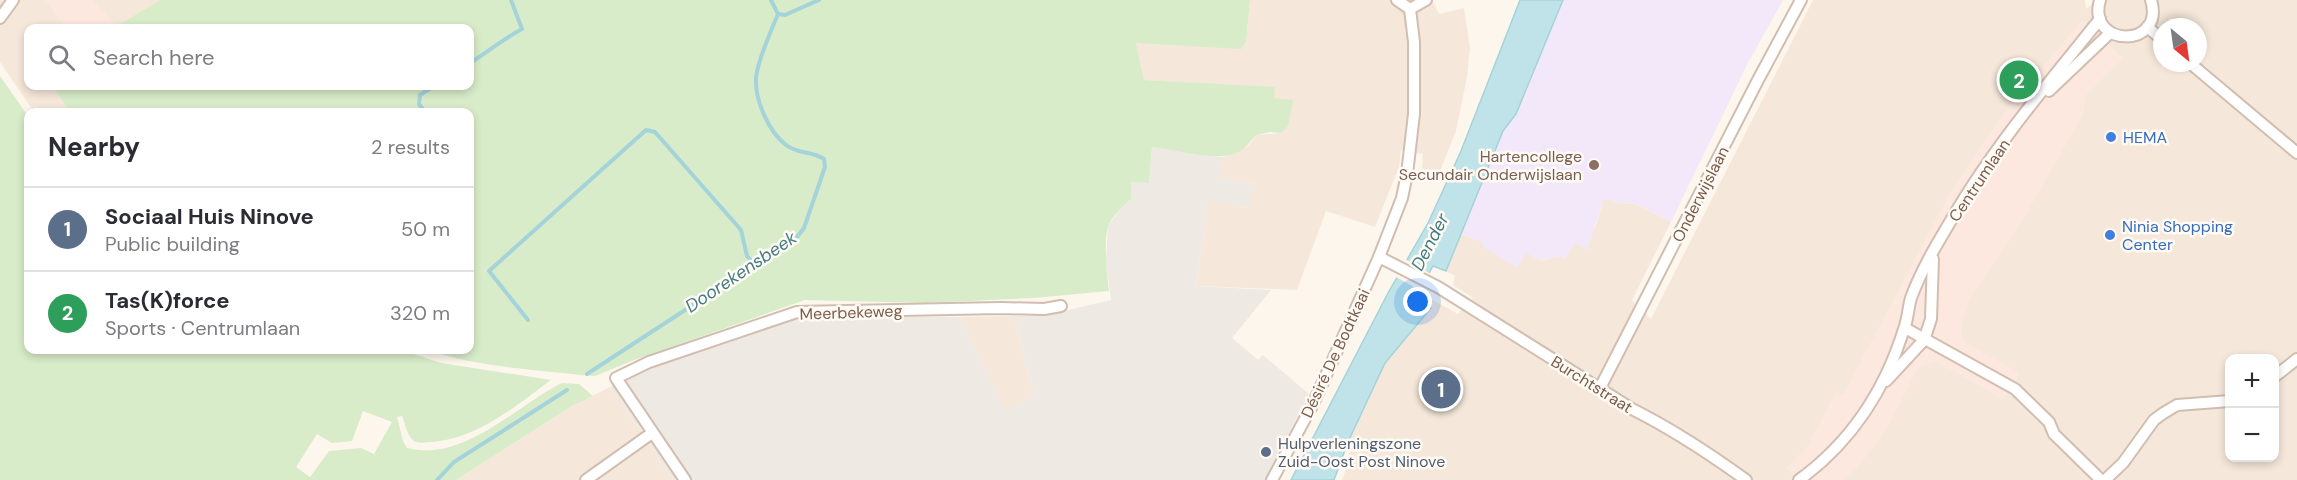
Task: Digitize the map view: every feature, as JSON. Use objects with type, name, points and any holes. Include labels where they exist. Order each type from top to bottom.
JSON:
[{"type":"street","points":[[0,18],[14,0]]},
{"type":"street","points":[[1397,0],[1410,9],[1426,0]]},
{"type":"street","name":"Onderwijslaan","points":[[1600,388],[1801,0]]},
{"type":"street","points":[[2100,0],[2098,10],[2100,19],[2110,33],[2127,38],[2147,27],[2152,18],[2151,0]]},
{"type":"street","name":"Désiré De Bodtkaai","points":[[1272,480],[1314,402],[1379,257],[1402,198],[1414,114],[1414,42],[1410,9]]},
{"type":"street","name":"Centrumlaan","points":[[1799,480],[1840,444],[1868,409],[1880,388],[1905,328],[1911,298],[1933,253],[1972,186],[2100,19]]},
{"type":"street","points":[[2147,27],[2153,32]]},
{"type":"street","name":"Centrumlaan","points":[[2029,109],[2110,33]]},
{"type":"street","points":[[2201,72],[2297,153]]},
{"type":"street","name":"Centrumlaan","points":[[1880,388],[1924,340],[1931,319],[1933,253]]},
{"type":"street","name":"Burchtstraat","points":[[1379,257],[1438,287],[1717,459],[1746,480]]},
{"type":"street","name":"Meerbekeweg","points":[[652,433],[616,378],[649,362],[797,312],[1044,309],[1061,306]]},
{"type":"street","points":[[1905,328],[2015,389],[2049,422],[2054,434],[2103,480],[2123,463],[2154,420],[2162,414],[2177,405],[2225,401]]},
{"type":"street","points":[[2279,373],[2297,358]]},
{"type":"street","points":[[586,480],[652,433],[685,480]]},
{"type":"shaded area","points":[[0,0],[46,0],[63,24],[24,24],[24,90],[55,90],[67,108],[31,108],[0,62]]},
{"type":"shaded area","points":[[46,0],[92,0],[114,24],[63,24]]},
{"type":"shaded area","points":[[92,0],[160,0],[122,24],[114,24]]},
{"type":"shaded area","points":[[1250,0],[1432,0],[1439,14],[1464,8],[1470,48],[1467,77],[1456,131],[1440,171],[1422,169],[1423,154],[1401,150],[1399,167],[1375,227],[1326,211],[1297,290],[1196,286],[1208,201],[1249,208],[1255,184],[1219,177],[1222,157],[1247,147],[1257,135],[1281,133],[1273,98],[1275,88],[1144,80],[1136,43],[1246,42]]},
{"type":"shaded area","name":"Hartencollege Secundair Onderwijslaan","points":[[1563,0],[1783,0],[1748,63],[1671,222],[1636,204],[1618,203],[1604,198],[1587,250],[1575,243],[1565,259],[1557,256],[1541,261],[1526,253],[1517,268],[1482,246],[1483,242],[1460,234],[1503,131],[1516,114]]},
{"type":"shaded area","points":[[1813,0],[2085,0],[2086,9],[2097,0],[2297,0],[2297,480],[1342,480],[1349,461],[1348,442],[1385,363],[1431,308],[1415,299],[1418,292],[1458,314],[1473,298],[1453,285],[1455,276],[1446,271],[1460,234],[1484,242],[1482,246],[1526,252],[1541,261],[1557,256],[1595,228],[1604,198],[1618,203],[1636,204],[1671,222],[1632,300],[1651,319]]},
{"type":"shaded area","points":[[2082,21],[2123,58],[2086,95],[2083,114],[2019,226],[1970,298],[1961,327],[1962,336],[1967,344],[2020,373],[2002,399],[1936,361],[1918,367],[1889,424],[1857,468],[1843,480],[1797,480],[1787,468],[1807,447],[1836,392],[1843,395],[1952,190],[2004,113]]},
{"type":"shaded area","points":[[1152,146],[1222,157],[1220,177],[1255,184],[1250,208],[1208,202],[1196,286],[1271,290],[1232,338],[1258,360],[1263,355],[1309,394],[1265,480],[673,480],[610,387],[642,371],[774,324],[804,317],[960,317],[1006,411],[1034,395],[1014,316],[1051,314],[1111,300],[1106,262],[1108,226],[1131,199],[1130,182],[1149,183]]},
{"type":"shaded area","points":[[1014,316],[1034,395],[1006,412],[960,317]]},
{"type":"shaded area","points":[[610,387],[673,480],[456,480],[572,406]]},
{"type":"green space","points":[[160,0],[1250,0],[1246,42],[1241,49],[1136,43],[1144,80],[1275,87],[1274,98],[1293,100],[1288,126],[1281,133],[1270,132],[1257,135],[1236,153],[1206,156],[1152,147],[1149,183],[1131,182],[1131,199],[1116,214],[1107,230],[1109,291],[1034,298],[926,303],[805,300],[595,376],[484,364],[441,354],[474,354],[474,108],[67,108],[55,90],[474,90],[474,24],[121,24]]},
{"type":"green space","points":[[0,76],[24,110],[24,354],[413,354],[441,363],[551,380],[496,419],[450,439],[416,442],[406,429],[402,416],[397,417],[407,448],[428,450],[449,447],[469,440],[562,383],[579,384],[593,396],[572,406],[456,480],[0,480]],"holes":[[[363,411],[392,422],[374,454],[361,448],[329,451],[310,477],[296,467],[317,434],[332,443],[352,441]]]},
{"type":"water","name":"Dender","points":[[1520,0],[1563,0],[1516,114],[1503,131],[1446,271],[1433,266],[1415,298],[1431,308],[1385,363],[1348,442],[1334,480],[1291,480],[1388,293],[1428,223],[1461,151]]},
{"type":"pier","points":[[1405,259],[1431,274],[1421,291],[1396,277]]},
{"type":"waterway","points":[[474,60],[522,29],[511,0]]},
{"type":"waterway","name":"Doorekensbeek","points":[[587,374],[797,237],[804,228],[825,167],[824,159],[786,145],[774,132],[764,115],[758,97],[756,79],[778,14],[771,0]]},
{"type":"waterway","name":"Doorekensbeek","points":[[778,14],[785,15],[819,0]]},
{"type":"waterway","points":[[422,108],[419,104],[420,95],[428,90]]},
{"type":"waterway","points":[[528,320],[489,271],[646,130],[655,132],[741,230],[747,256],[755,265]]},
{"type":"waterway","name":"Doorekensbeek","points":[[437,480],[454,462],[567,390]]},
{"type":"place","name":"Tas(K)force","points":[[2019,80]]},
{"type":"place","name":"HEMA","points":[[2111,137]]},
{"type":"place","name":"Hartencollege Secundair Onderwijslaan","points":[[1594,165]]},
{"type":"place","name":"Ninia Shopping Center","points":[[2110,235]]},
{"type":"place","name":"Sociaal Huis Ninove","points":[[1441,389]]},
{"type":"place","name":"Hulpverleningszone Zuid-Oost Post Ninove","points":[[1266,452]]}]
